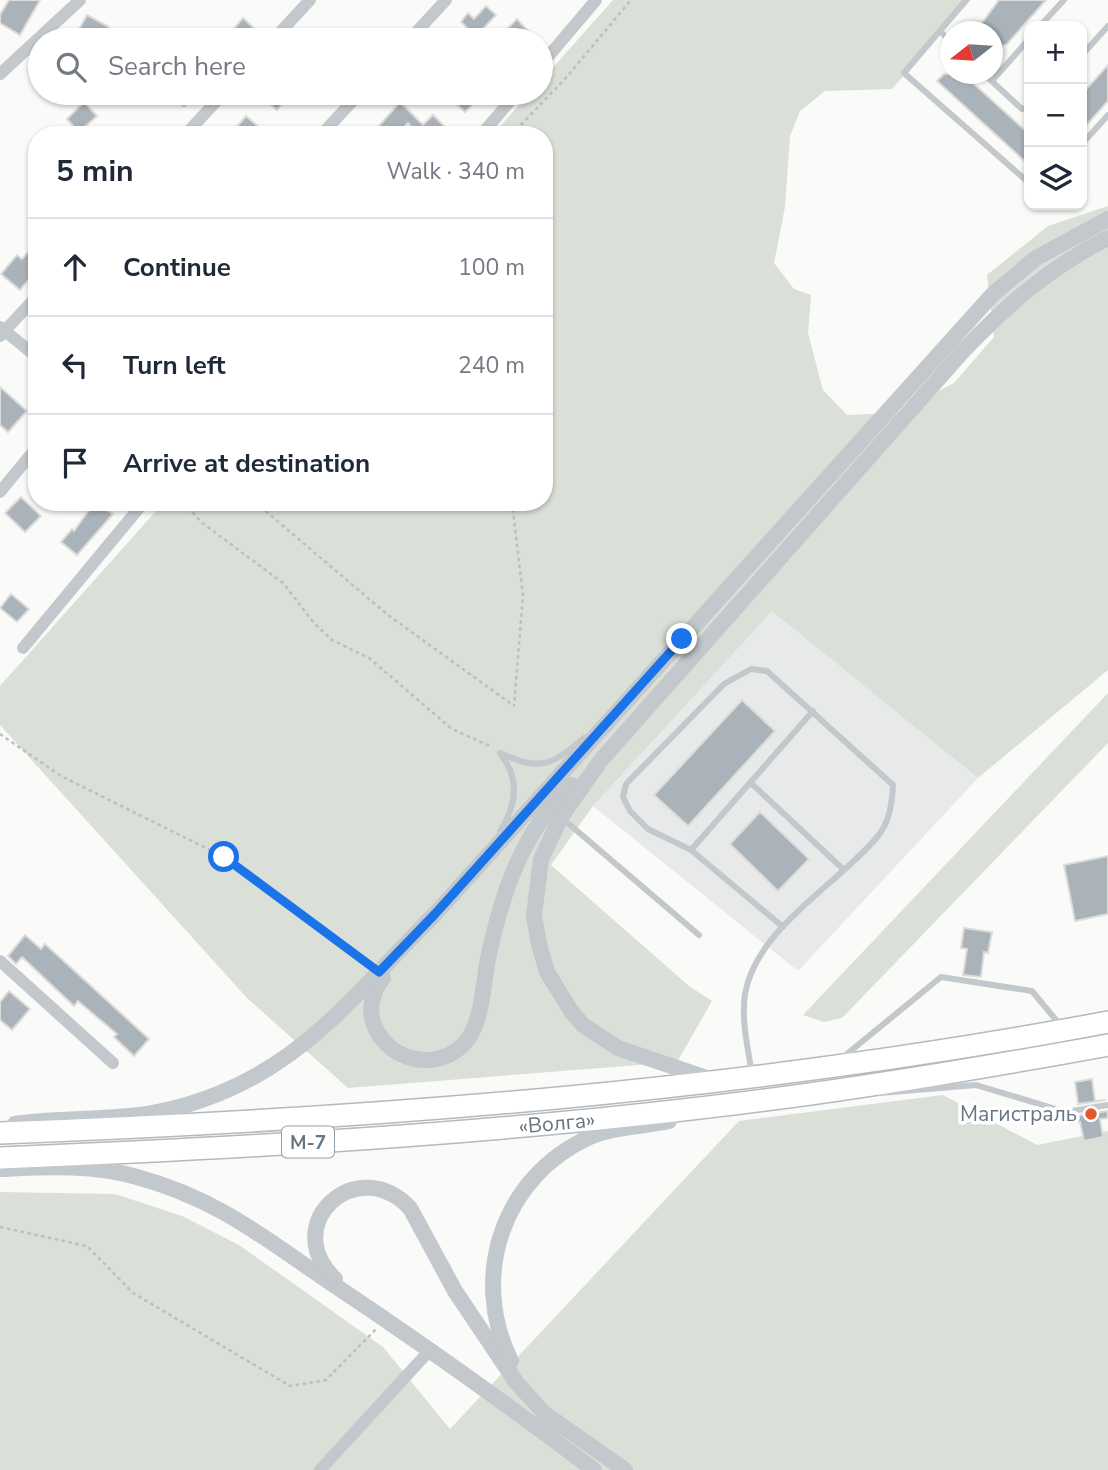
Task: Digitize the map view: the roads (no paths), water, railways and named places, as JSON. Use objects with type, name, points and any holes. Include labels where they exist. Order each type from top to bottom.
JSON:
[{"type":"highway","name":"«Волга»","points":[[0,1133],[423,1109],[834,1065],[1108,1022]]},
{"type":"highway","name":"«Волга»","points":[[0,1158],[469,1131],[808,1094],[1108,1045]]},
{"type":"street","points":[[50,28],[80,0]]},
{"type":"street","points":[[284,28],[310,0]]},
{"type":"street","points":[[420,28],[446,0]]},
{"type":"street","points":[[553,51],[596,0]]},
{"type":"street","points":[[0,74],[28,48]]},
{"type":"street","points":[[194,126],[213,105]]},
{"type":"street","points":[[329,126],[349,105]]},
{"type":"street","points":[[489,126],[507,105]]},
{"type":"street","points":[[0,1127],[46,1119],[138,1115],[174,1108],[238,1086],[279,1063],[307,1043],[435,914],[993,294],[1036,258],[1108,219]]},
{"type":"street","points":[[712,1080],[678,1071],[618,1048],[583,1025],[557,992],[547,972],[534,916],[541,859],[561,817],[601,760],[997,316],[1047,273],[1108,238]]},
{"type":"street","points":[[28,305],[2,331],[28,350]]},
{"type":"street","points":[[0,492],[28,458]]},
{"type":"street","points":[[23,648],[137,511]]},
{"type":"street","points":[[435,914],[380,981],[372,995],[370,1010],[380,1038],[393,1050],[420,1061],[446,1056],[469,1037],[477,1018],[498,911],[518,860],[567,790],[601,760]]},
{"type":"street","points":[[0,961],[113,1063]]},
{"type":"street","points":[[567,1427],[520,1377],[499,1332],[492,1293],[492,1271],[504,1224],[514,1204],[537,1173],[566,1149],[609,1130],[666,1122],[720,1105]]},
{"type":"street","points":[[0,1169],[92,1168],[135,1176],[174,1189],[243,1221],[387,1319],[594,1470]]},
{"type":"street","points":[[352,1295],[326,1270],[320,1260],[315,1234],[317,1222],[324,1208],[343,1193],[364,1187],[390,1191],[410,1208],[455,1291],[516,1382],[544,1413],[625,1470]]},
{"type":"street","points":[[320,1470],[430,1350]]},
{"type":"lane","points":[[948,21],[966,0]]},
{"type":"lane","points":[[1045,21],[1064,0]]},
{"type":"lane","points":[[1087,49],[1108,26]]},
{"type":"lane","points":[[940,31],[904,73],[1024,179]]},
{"type":"lane","points":[[1003,69],[1024,45]]},
{"type":"lane","points":[[995,84],[1021,109],[1024,109]]},
{"type":"lane","points":[[1087,138],[1108,115]]},
{"type":"lane","points":[[752,1075],[744,1013],[746,991],[768,946],[783,927],[880,835],[892,808],[892,785],[767,671],[751,669],[724,684],[626,784],[623,797],[630,811],[648,828],[691,850],[783,927]]},
{"type":"lane","points":[[479,865],[509,817],[514,803],[513,776],[500,753],[529,765],[552,762],[623,705]]},
{"type":"lane","points":[[691,850],[813,711]]},
{"type":"lane","points":[[751,783],[843,869]]},
{"type":"lane","points":[[561,817],[699,935]]},
{"type":"lane","points":[[834,1065],[941,977],[1032,991],[1064,1030]]},
{"type":"lane","points":[[808,1094],[894,1093],[956,1084],[976,1085],[1066,1112],[1108,1105]]},
{"type":"place","name":"Магистраль","points":[[1091,1114]]}]
